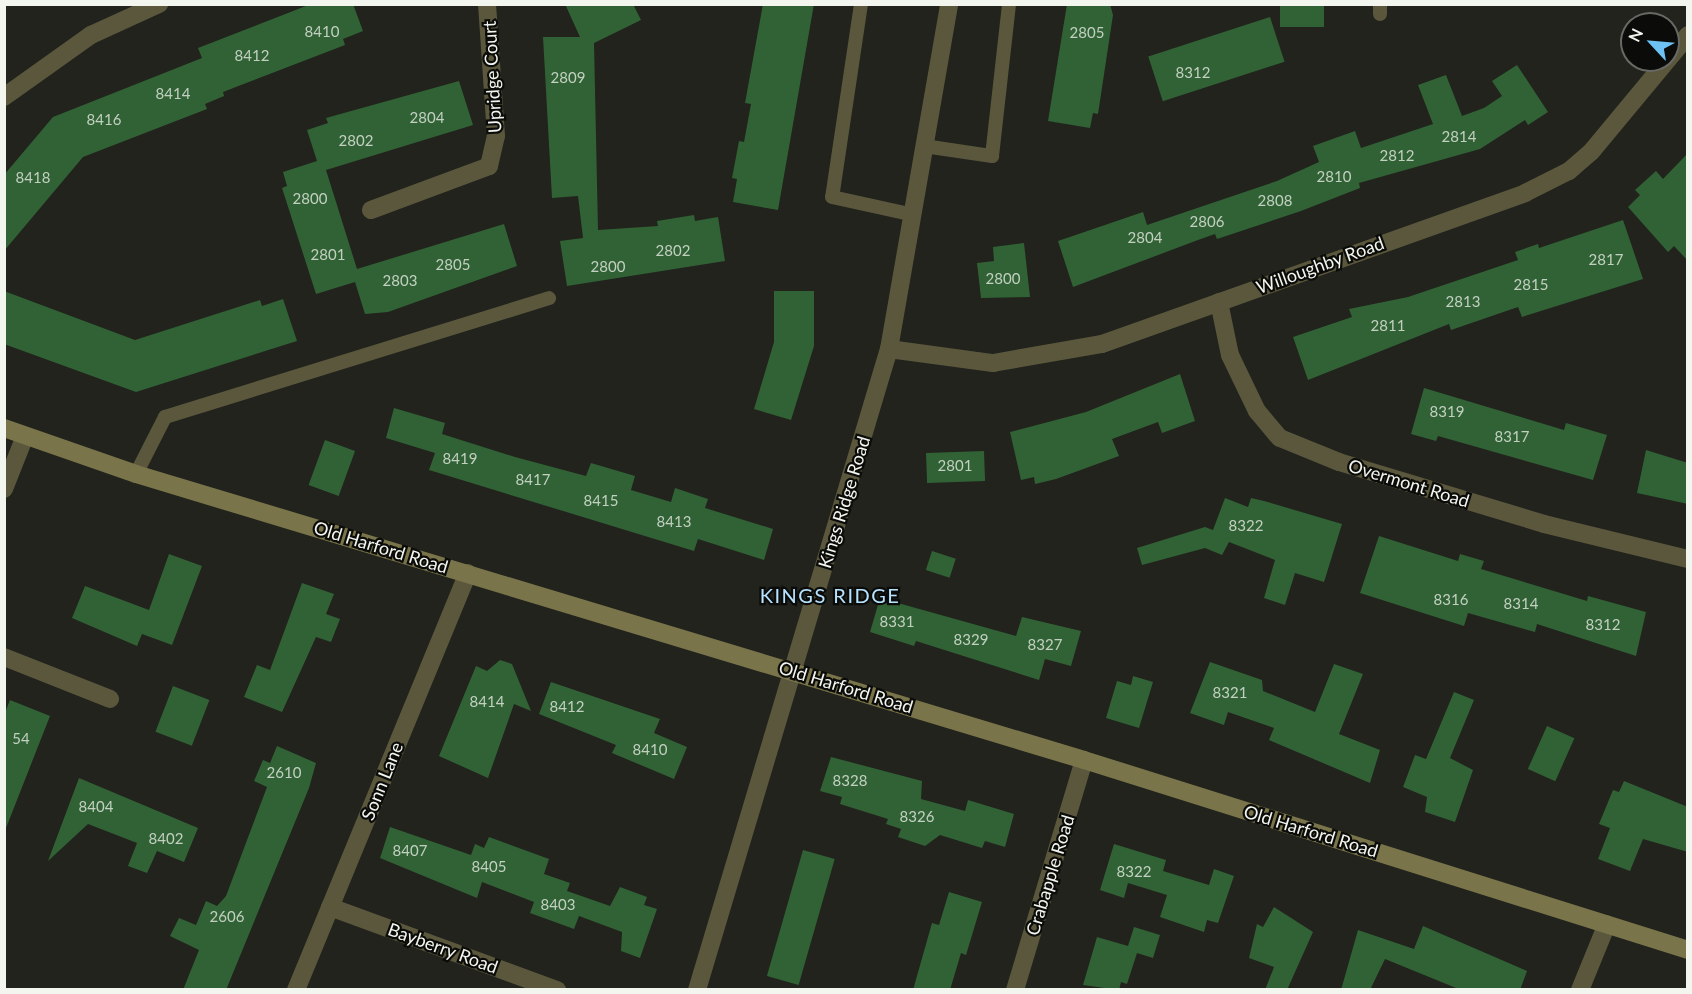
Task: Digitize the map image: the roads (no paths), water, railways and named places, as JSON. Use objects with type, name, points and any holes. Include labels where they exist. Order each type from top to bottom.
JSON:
[{"type":"street","points":[[4,97],[91,35],[159,4]]},
{"type":"street","name":"Upridge Court","points":[[371,210],[489,166],[496,136],[487,4]]},
{"type":"street","name":"Kings Ridge Road","points":[[697,990],[889,349],[949,4]]},
{"type":"street","name":"Willoughby Road","points":[[889,349],[993,363],[1056,355],[1219,302],[1553,180],[1591,152],[1688,35]]},
{"type":"street","name":"Overmont Road","points":[[1219,302],[1230,355],[1257,411],[1280,438],[1339,462],[1544,524],[1688,559]]},
{"type":"street","name":"Old Harford Road","points":[[4,428],[136,474],[794,671],[1688,950]]},
{"type":"street","points":[[4,489],[25,436]]},
{"type":"street","name":"Sonn Lane","points":[[296,990],[468,573]]},
{"type":"street","points":[[4,657],[110,699]]},
{"type":"street","name":"Crabapple Road","points":[[1015,990],[1084,760]]},
{"type":"street","name":"Bayberry Road","points":[[330,907],[557,990]]},
{"type":"street","points":[[1580,990],[1606,924]]},
{"type":"lane","points":[[861,4],[832,197],[914,215]]},
{"type":"lane","points":[[924,146],[992,156],[1009,4]]},
{"type":"lane","points":[[136,474],[165,417],[549,298]]},
{"type":"district","name":"KINGS RIDGE","points":[[830,595]]}]
